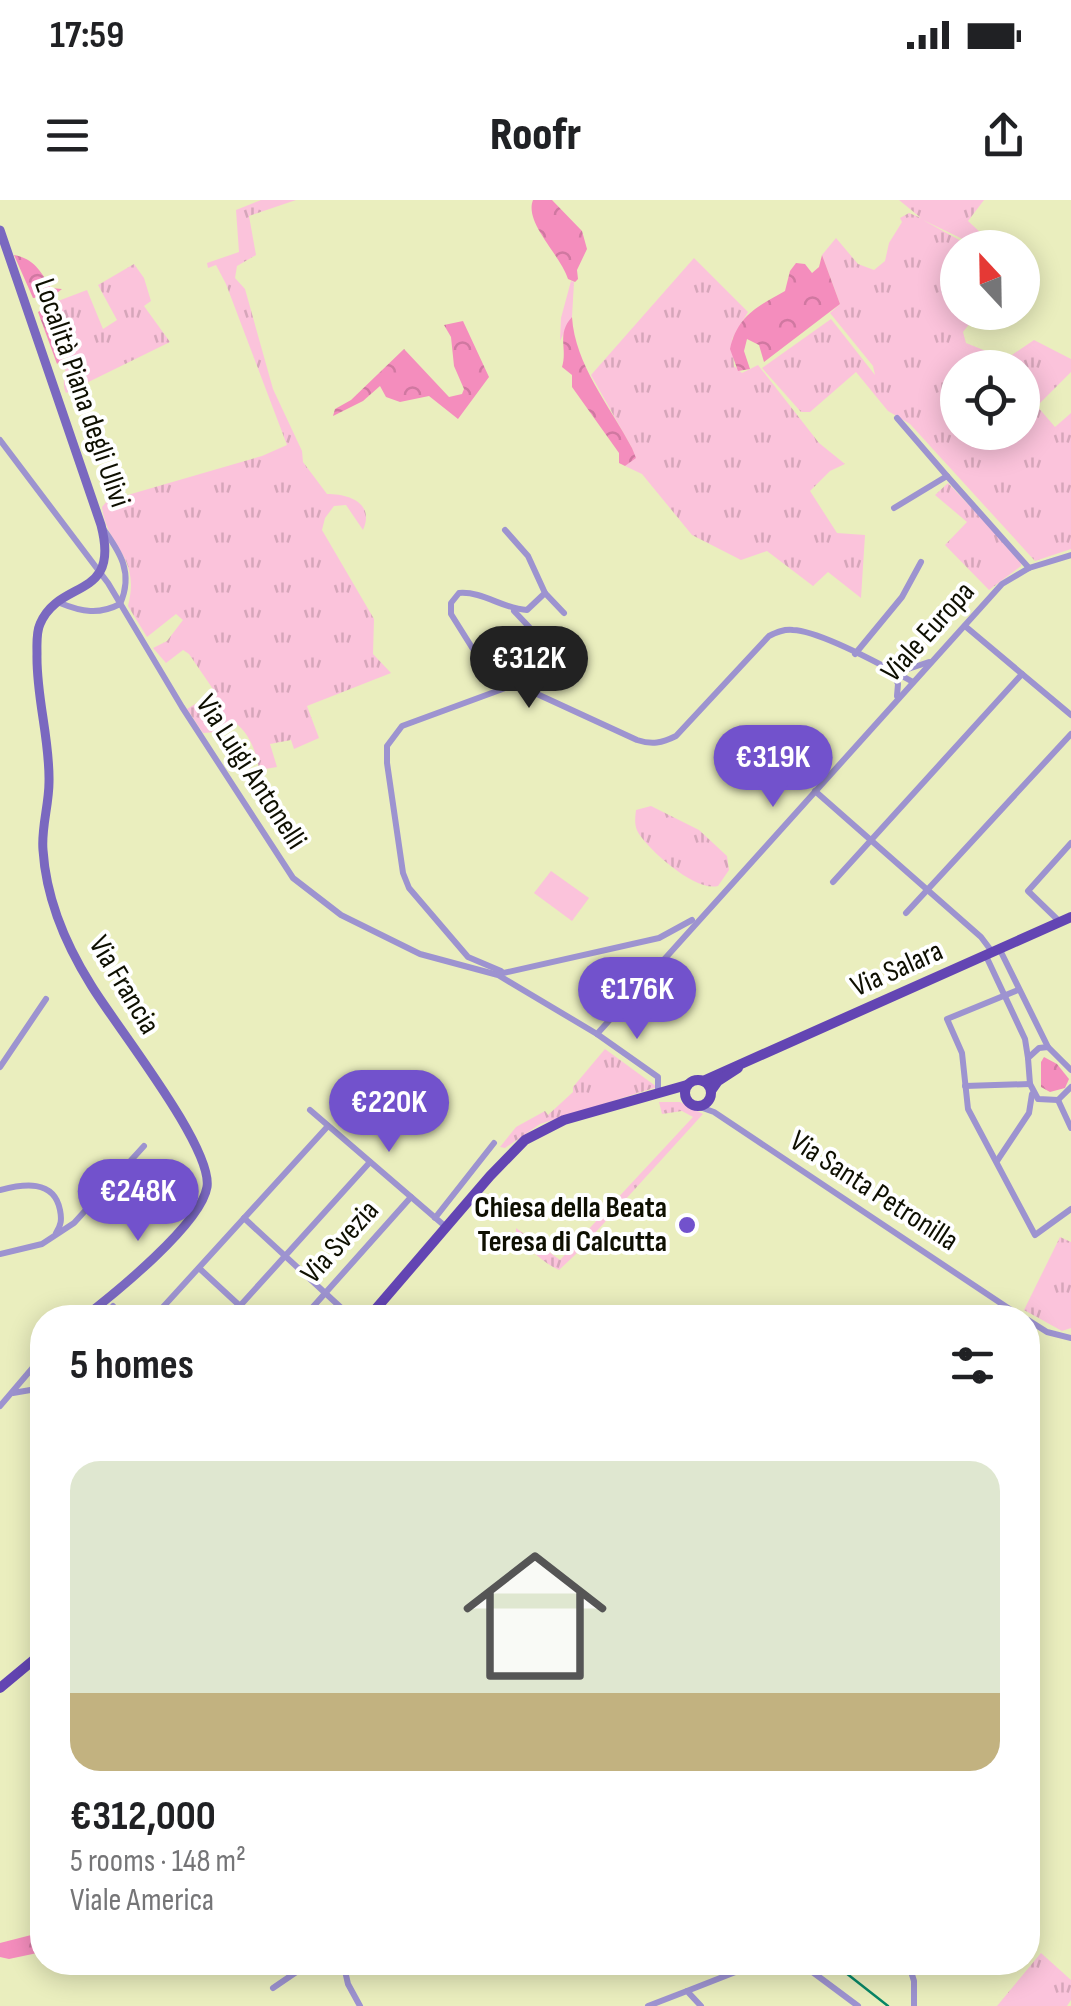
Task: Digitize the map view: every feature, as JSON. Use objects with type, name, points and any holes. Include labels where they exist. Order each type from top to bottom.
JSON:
[{"type":"main road","name":"Località Piana degli Ulivi","points":[[0,230],[101,525],[107,554],[100,572]]},
{"type":"main road","points":[[60,603],[100,572]]},
{"type":"main road","name":"Via Francia","points":[[60,603],[39,626],[37,667],[49,782],[42,839],[48,890],[89,982],[196,1142],[207,1176],[200,1206],[170,1241],[99,1305]]},
{"type":"main road","name":"Via Salara","points":[[710,1096],[718,1081],[743,1064],[1065,920]]},
{"type":"main road","name":"Via Salara","points":[[703,1081],[725,1068],[743,1064]]},
{"type":"main road","points":[[379,1305],[505,1158],[525,1140],[552,1124],[662,1094],[694,1080],[703,1081],[710,1096],[698,1106],[685,1098],[662,1094]]},
{"type":"main road","points":[[685,1098],[687,1084]]},
{"type":"main road","points":[[0,1688],[30,1663]]},
{"type":"street","points":[[896,418],[1030,568]]},
{"type":"street","name":"Località Piana degli Ulivi","points":[[0,440],[100,572]]},
{"type":"street","points":[[894,508],[947,476]]},
{"type":"street","points":[[60,603],[89,612],[105,612],[120,604],[128,583],[127,572],[116,545],[101,525]]},
{"type":"street","points":[[505,530],[528,556],[546,593],[564,613]]},
{"type":"street","name":"Viale Europa","points":[[597,1034],[1002,584],[1030,568],[1071,555]]},
{"type":"street","points":[[855,654],[902,597],[921,562]]},
{"type":"street","name":"Via Luigi Antonelli","points":[[100,572],[293,878],[341,914],[420,954],[500,973],[658,1078],[662,1094]]},
{"type":"street","points":[[498,689],[450,614],[451,602],[459,593],[472,592],[513,610],[532,630]]},
{"type":"street","points":[[513,610],[527,610],[546,593]]},
{"type":"street","points":[[964,626],[1071,716]]},
{"type":"street","points":[[704,911],[659,938],[500,973],[468,957],[409,888],[386,764],[388,746],[402,726],[498,689],[524,688],[650,744],[676,736],[769,636],[796,630],[892,669],[914,682]]},
{"type":"street","points":[[892,669],[916,668],[932,660]]},
{"type":"street","points":[[892,669],[898,684],[897,700]]},
{"type":"street","points":[[833,882],[1022,674]]},
{"type":"street","points":[[906,913],[1071,734]]},
{"type":"street","points":[[815,790],[981,937],[1018,990],[1048,1048],[1071,1070]]},
{"type":"street","points":[[1065,920],[1028,891],[1071,843]]},
{"type":"street","points":[[993,953],[1003,997],[1025,1039],[1031,1088],[1029,1113],[996,1162]]},
{"type":"street","points":[[1018,990],[947,1019],[962,1053],[968,1108],[1035,1234],[1071,1209]]},
{"type":"street","points":[[0,1068],[46,999]]},
{"type":"street","points":[[1028,1058],[1039,1048],[1048,1048]]},
{"type":"street","points":[[965,1086],[1031,1088],[1044,1102],[1058,1100],[1071,1088]]},
{"type":"street","points":[[710,1096],[714,1112]]},
{"type":"street","points":[[1058,1100],[1071,1128]]},
{"type":"street","name":"Via Santa Petronilla","points":[[698,1106],[714,1112],[1004,1305]]},
{"type":"street","points":[[310,1110],[446,1227]]},
{"type":"street","points":[[165,1305],[328,1126]]},
{"type":"street","points":[[435,1218],[493,1145],[505,1158]]},
{"type":"street","points":[[0,1254],[29,1248],[74,1223],[144,1146]]},
{"type":"street","points":[[241,1305],[370,1162]]},
{"type":"street","points":[[0,1190],[40,1186],[56,1197],[61,1226],[52,1238]]},
{"type":"street","name":"Via Svezia","points":[[314,1305],[411,1197]]},
{"type":"street","points":[[244,1218],[339,1305]]},
{"type":"street","points":[[200,1268],[239,1305]]},
{"type":"street","name":"Via Santa Petronilla","points":[[1040,1328],[1070,1339]]},
{"type":"street","points":[[0,1406],[30,1372]]},
{"type":"street","points":[[23,1380],[30,1378]]},
{"type":"street","points":[[12,1393],[30,1387]]},
{"type":"street","points":[[273,1988],[292,1975]]},
{"type":"street","points":[[346,1975],[360,2006]]},
{"type":"street","points":[[648,2006],[728,1975]]},
{"type":"street","points":[[816,1975],[858,2006]]},
{"type":"street","points":[[912,1975],[914,2006]]},
{"type":"street","points":[[687,1991],[700,2006]]},
{"type":"green space","points":[[261,200],[296,200],[249,216],[256,255],[237,266],[235,278],[245,289],[273,389],[302,451],[303,462],[327,494],[351,498],[366,513],[363,530],[346,505],[334,506],[322,530],[374,619],[373,654],[391,673],[307,706],[319,738],[294,749],[291,740],[270,744],[277,767],[259,770],[251,743],[239,726],[234,722],[217,732],[203,733],[187,709],[215,692],[189,654],[183,650],[166,663],[153,648],[167,641],[183,620],[176,614],[147,637],[128,606],[130,574],[102,507],[107,501],[262,456],[287,445],[226,284],[216,265],[208,268],[207,263],[239,252],[236,210]]},
{"type":"green space","points":[[533,200],[552,200],[582,231],[587,249],[575,282],[568,279],[538,229]]},
{"type":"green space","points":[[899,200],[984,200],[968,221],[978,230],[944,230],[923,220],[941,230],[940,330],[965,330],[966,343],[984,350],[940,350],[940,450],[1040,450],[1040,410],[1055,427],[1071,413],[1071,549],[1035,561],[910,424],[888,411],[856,372],[810,412],[801,412],[762,368],[831,319],[875,375],[873,366],[830,313],[840,304],[822,255],[836,238],[858,264],[874,270],[885,261],[889,243],[902,222],[900,218],[909,213],[921,218]]},
{"type":"green space","points":[[14,255],[36,266],[51,288],[62,289],[53,296],[33,298]]},
{"type":"green space","points":[[822,255],[840,304],[764,362],[759,345],[747,339],[744,351],[750,369],[738,371],[730,349],[743,320],[785,291],[796,263],[805,264],[812,273],[819,267]]},
{"type":"green space","points":[[694,258],[748,312],[732,339],[734,366],[742,373],[758,365],[819,443],[845,464],[830,471],[810,491],[837,533],[865,535],[861,598],[828,572],[813,586],[767,551],[741,560],[692,535],[642,474],[625,466],[635,458],[632,448],[591,375]]},
{"type":"green space","points":[[134,264],[144,278],[151,301],[144,306],[170,342],[66,393],[66,354],[53,325],[58,301],[87,290],[103,329],[117,320],[98,285]]},
{"type":"green space","points":[[571,281],[572,317],[560,341],[561,318]]},
{"type":"green space","points":[[58,301],[54,323],[66,356],[57,364],[38,312]]},
{"type":"green space","points":[[572,317],[587,368],[636,458],[625,466],[619,463],[619,453],[572,387],[572,375],[562,367],[563,336]]},
{"type":"green space","points":[[463,321],[489,377],[458,419],[429,396],[400,402],[386,397],[380,386],[363,401],[333,416],[335,409],[351,400],[404,349],[449,397],[462,394],[451,337],[444,325]]},
{"type":"green space","points":[[1034,340],[1071,359],[1071,372],[1040,403],[1040,350],[1019,350]]},
{"type":"green space","points":[[948,483],[1021,560],[1021,566],[989,590],[945,545],[967,522],[935,495]]},
{"type":"green space","points":[[651,806],[699,830],[727,856],[729,870],[718,886],[686,877],[645,842],[636,828],[636,810]]},
{"type":"green space","points":[[551,871],[589,898],[572,921],[534,893]]},
{"type":"green space","points":[[605,1049],[657,1087],[540,1124],[505,1148],[500,1147],[516,1127],[545,1111],[548,1115],[573,1092]]},
{"type":"green space","points":[[1044,1057],[1057,1064],[1069,1079],[1065,1088],[1050,1092],[1041,1087]]},
{"type":"green space","points":[[659,1102],[680,1102],[703,1114],[559,1270],[530,1250],[516,1235],[516,1228],[560,1260],[693,1117],[682,1111],[662,1114]]},
{"type":"green space","points":[[1060,1237],[1071,1242],[1071,1328],[1062,1331],[1040,1319],[1040,1305],[1026,1305]]},
{"type":"green space","points":[[30,1935],[30,1955],[0,1957],[0,1943]]},
{"type":"green space","points":[[1040,1954],[1071,1980],[1071,2000],[1067,2006],[997,2006],[1023,1975],[1040,1975]]},
{"type":"waterway","points":[[849,1975],[888,2006]]},
{"type":"place","name":"Chiesa della Beata Teresa di Calcutta","points":[[687,1225]]}]
